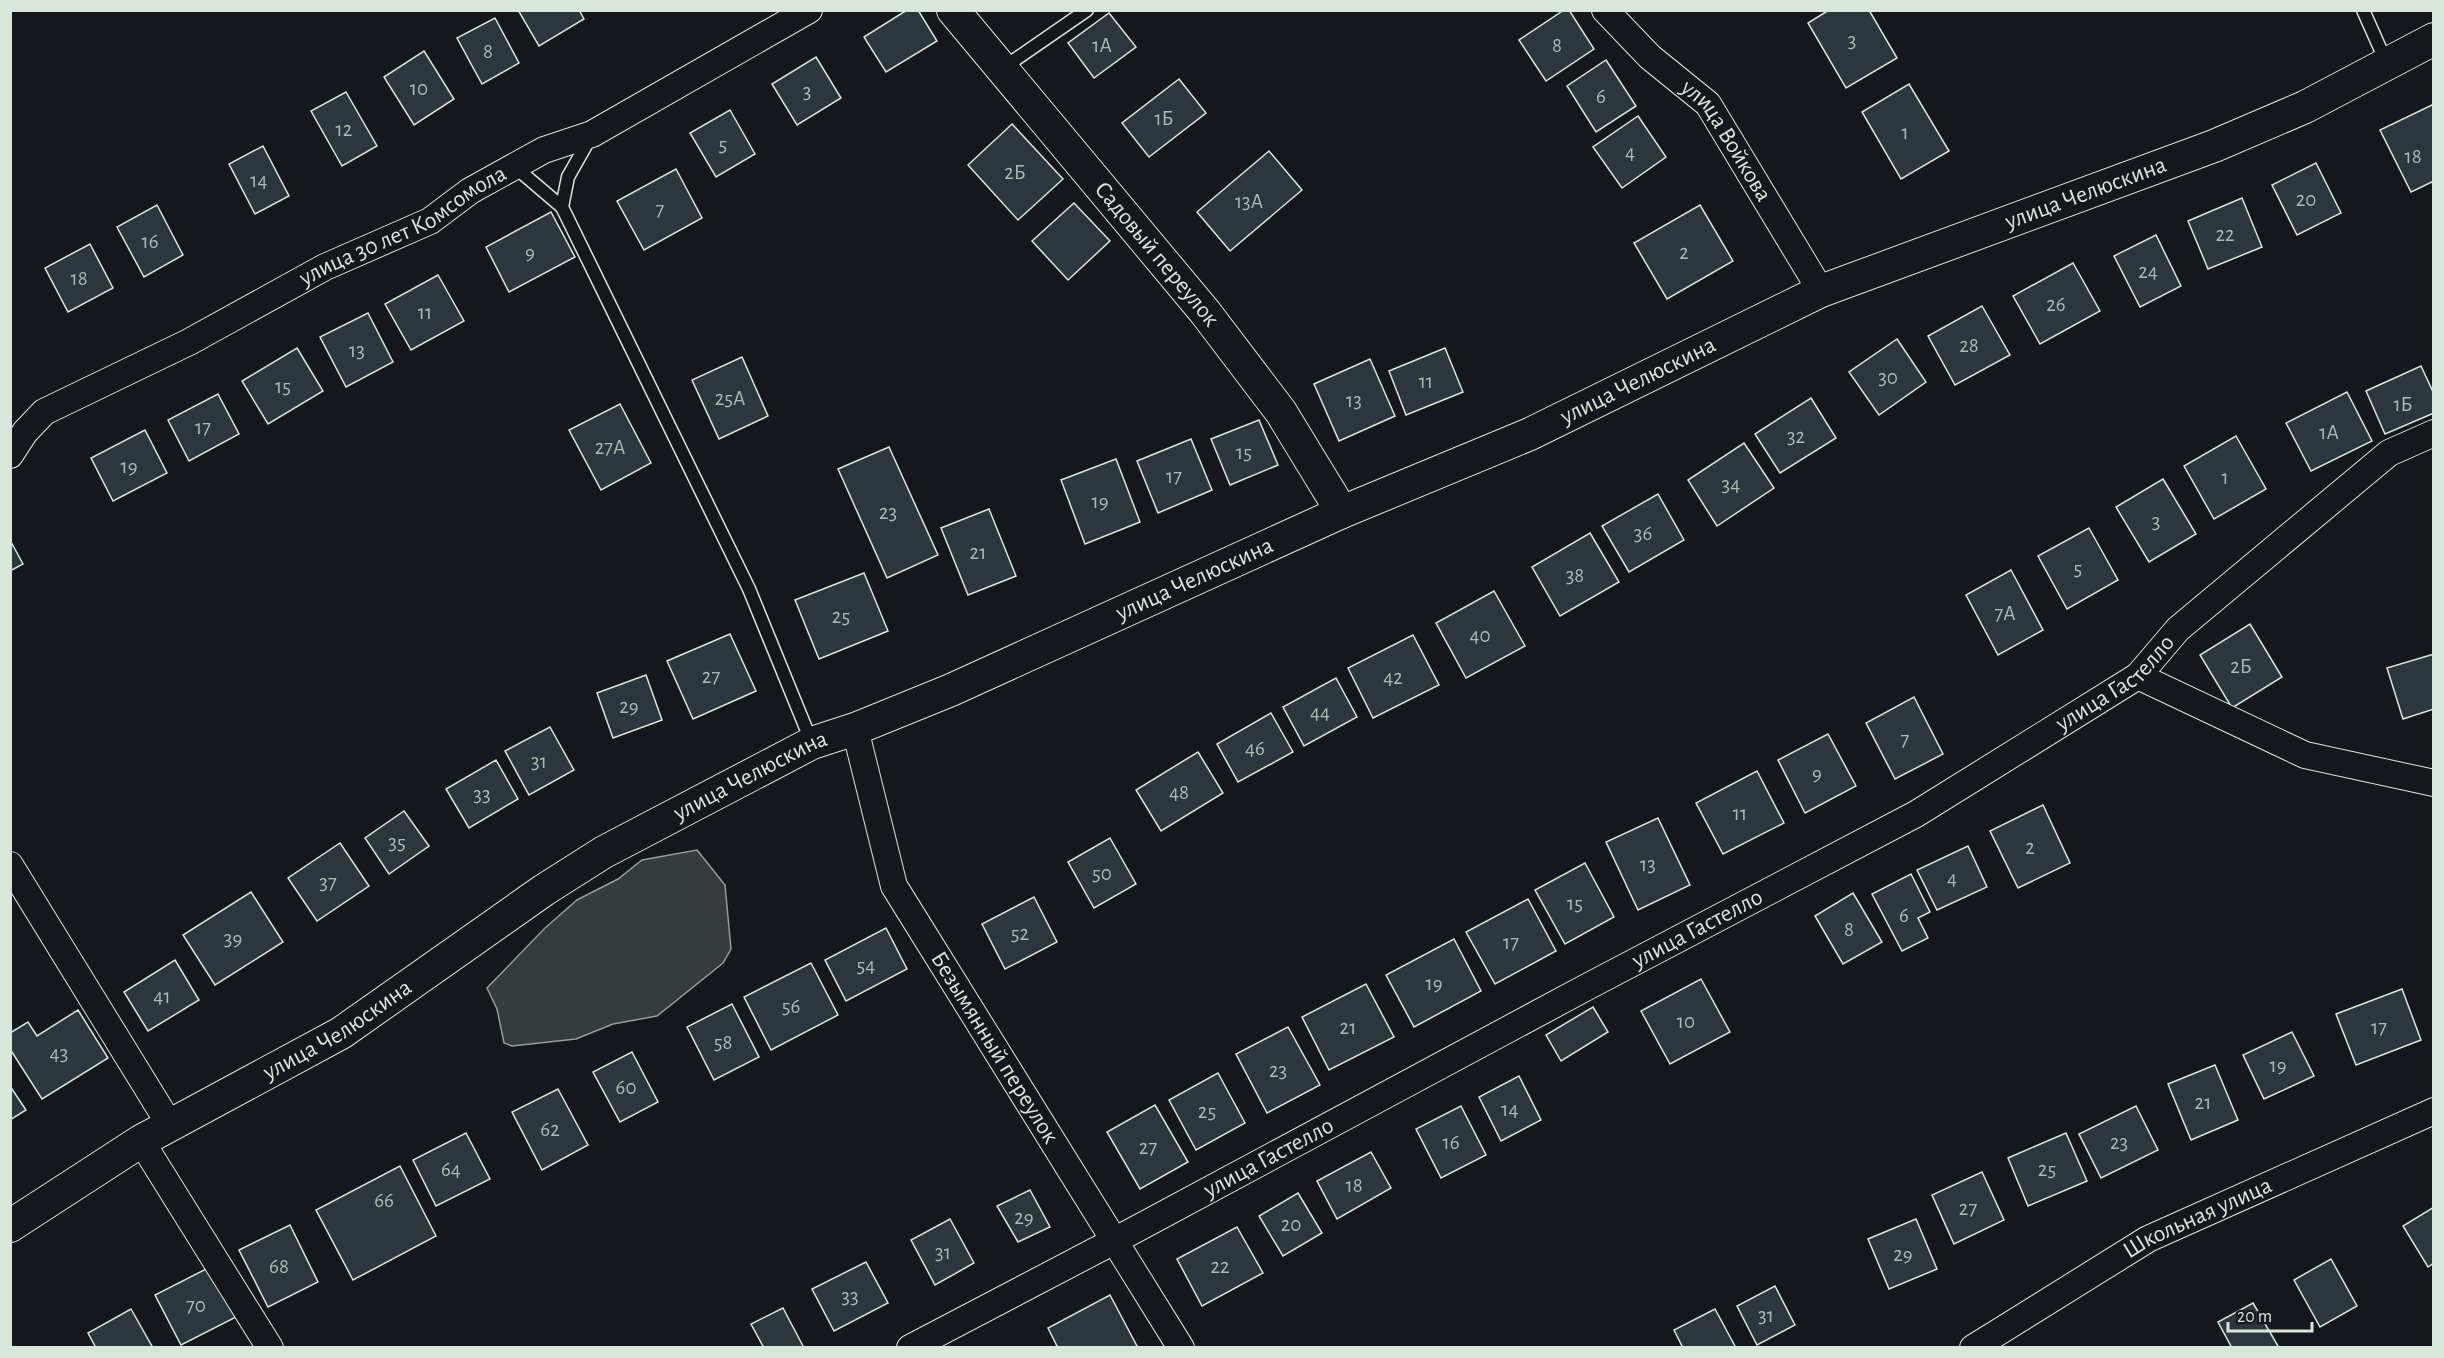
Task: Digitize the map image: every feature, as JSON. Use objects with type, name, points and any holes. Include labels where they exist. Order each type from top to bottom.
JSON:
[{"type":"street","name":"улица 30 лет Комсомола","points":[[10,455],[25,432],[44,412],[189,342],[325,267],[430,221],[470,192],[544,150],[592,134],[809,10]]},
{"type":"street","name":"Садовый переулок","points":[[953,10],[1212,321],[1281,412],[1342,512]]},
{"type":"street","name":"улица Войкова","points":[[1605,10],[1650,57],[1708,104],[1821,291]]},
{"type":"street","name":"улица Челюскина","points":[[10,1226],[141,1141],[340,1033],[544,890],[604,852],[812,743],[855,729],[951,690],[1342,512],[1530,435],[1821,291],[2214,146],[2305,107],[2388,65],[2430,48]]},
{"type":"street","name":"улица Гастелло","points":[[910,1347],[1114,1241],[1585,988],[1916,814],[2138,676],[2178,629],[2389,453],[2433,433]]},
{"type":"street","points":[[2138,676],[2305,755],[2433,783]]},
{"type":"street","name":"Безымянный переулок","points":[[855,729],[894,886],[1181,1347]]},
{"type":"street","points":[[10,865],[170,1125]]},
{"type":"street","name":"Школьная улица","points":[[1973,1347],[2148,1239],[2433,1111]]},
{"type":"street","points":[[141,1141],[270,1347]]},
{"type":"lane","points":[[1002,69],[1087,10]]},
{"type":"lane","points":[[2363,10],[2388,65]]},
{"type":"lane","points":[[562,207],[568,177],[592,134]]},
{"type":"lane","points":[[515,167],[562,207],[749,589],[812,743]]},
{"type":"shaded area","points":[[697,850],[725,885],[731,949],[723,963],[657,1016],[613,1024],[576,1039],[512,1046],[504,1043],[497,1009],[487,988],[545,928],[577,900],[618,879],[642,860]]},
{"type":"building","points":[[518,10],[579,10],[584,19],[539,46]]},
{"type":"building","points":[[907,10],[918,10],[937,41],[886,72],[864,37]]},
{"type":"building","points":[[1564,10],[1569,10],[1594,49],[1546,81],[1519,40]]},
{"type":"building","points":[[1829,10],[1869,10],[1897,58],[1846,88],[1808,23]]},
{"type":"building","points":[[1109,13],[1136,47],[1094,78],[1068,43]]},
{"type":"building","points":[[495,18],[519,63],[482,84],[457,38]]},
{"type":"building","points":[[424,51],[454,99],[414,125],[384,77]]},
{"type":"building","points":[[816,57],[841,98],[797,125],[772,84]]},
{"type":"building","points":[[1606,60],[1636,106],[1596,132],[1567,86]]},
{"type":"building","points":[[1179,79],[1206,113],[1149,157],[1122,123]]},
{"type":"building","points":[[1909,84],[1949,151],[1901,179],[1862,112]]},
{"type":"building","points":[[346,92],[377,146],[342,166],[311,111]]},
{"type":"building","points":[[2434,104],[2434,181],[2411,192],[2380,130]]},
{"type":"building","points":[[730,110],[755,154],[716,177],[690,133]]},
{"type":"building","points":[[1638,116],[1666,157],[1622,188],[1593,147]]},
{"type":"building","points":[[1012,124],[1063,179],[1018,220],[968,165]]},
{"type":"building","points":[[263,146],[289,196],[255,214],[229,164]]},
{"type":"building","points":[[1269,151],[1302,190],[1230,251],[1197,212]]},
{"type":"building","points":[[2316,163],[2341,213],[2297,235],[2272,185]]},
{"type":"building","points":[[676,169],[702,218],[644,250],[617,201]]},
{"type":"building","points":[[2242,198],[2262,247],[2208,269],[2188,221]]},
{"type":"building","points":[[1074,203],[1110,241],[1068,280],[1032,241]]},
{"type":"building","points":[[157,205],[183,255],[144,277],[117,227]]},
{"type":"building","points":[[1700,205],[1733,261],[1667,299],[1634,243]]},
{"type":"building","points":[[551,212],[575,257],[509,292],[486,247]]},
{"type":"building","points":[[2156,235],[2181,286],[2140,307],[2114,256]]},
{"type":"building","points":[[90,244],[113,288],[68,312],[45,268]]},
{"type":"building","points":[[2073,263],[2100,311],[2040,344],[2013,296]]},
{"type":"building","points":[[438,275],[464,321],[411,350],[385,304]]},
{"type":"building","points":[[1982,306],[2010,355],[1955,385],[1928,336]]},
{"type":"building","points":[[368,313],[393,362],[346,387],[320,337]]},
{"type":"building","points":[[1897,339],[1926,382],[1879,415],[1849,372]]},
{"type":"building","points":[[297,348],[323,391],[268,424],[242,381]]},
{"type":"building","points":[[1445,348],[1463,392],[1406,415],[1389,371]]},
{"type":"building","points":[[742,357],[768,416],[719,439],[692,380]]},
{"type":"building","points":[[1370,359],[1395,416],[1339,441],[1314,384]]},
{"type":"building","points":[[2421,366],[2434,394],[2434,413],[2385,434],[2366,391]]},
{"type":"building","points":[[2347,392],[2372,441],[2311,471],[2286,423]]},
{"type":"building","points":[[218,394],[239,434],[189,461],[168,420]]},
{"type":"building","points":[[1811,398],[1836,438],[1780,473],[1755,434]]},
{"type":"building","points":[[620,404],[651,463],[601,490],[569,430]]},
{"type":"building","points":[[1259,420],[1278,465],[1230,485],[1211,439]]},
{"type":"building","points":[[145,430],[167,473],[113,501],[91,458]]},
{"type":"building","points":[[2236,436],[2266,489],[2214,519],[2184,466]]},
{"type":"building","points":[[1191,439],[1212,490],[1158,513],[1137,461]]},
{"type":"building","points":[[1744,443],[1774,488],[1717,526],[1688,480]]},
{"type":"building","points":[[889,447],[938,555],[887,578],[838,469]]},
{"type":"building","points":[[1116,459],[1140,522],[1085,544],[1061,480]]},
{"type":"building","points":[[2163,479],[2196,534],[2149,562],[2116,507]]},
{"type":"building","points":[[1658,494],[1684,540],[1629,572],[1602,526]]},
{"type":"building","points":[[989,509],[1016,576],[968,595],[941,528]]},
{"type":"building","points":[[2089,528],[2118,580],[2067,609],[2038,556]]},
{"type":"building","points":[[1590,533],[1619,582],[1560,616],[1532,567]]},
{"type":"building","points":[[10,540],[23,564],[10,571]]},
{"type":"building","points":[[2011,570],[2043,630],[1998,655],[1966,595]]},
{"type":"building","points":[[864,573],[888,631],[819,659],[795,600]]},
{"type":"building","points":[[1494,591],[1525,646],[1466,678],[1436,623]]},
{"type":"building","points":[[2250,624],[2282,677],[2232,708],[2200,655]]},
{"type":"building","points":[[730,634],[756,691],[693,719],[667,661]]},
{"type":"building","points":[[1413,635],[1439,685],[1373,718],[1348,668]]},
{"type":"building","points":[[2434,654],[2434,709],[2403,719],[2387,668]]},
{"type":"building","points":[[646,675],[662,720],[613,738],[597,693]]},
{"type":"building","points":[[1336,678],[1357,717],[1304,746],[1283,707]]},
{"type":"building","points":[[1914,697],[1943,754],[1895,779],[1866,723]]},
{"type":"building","points":[[1271,713],[1293,752],[1238,782],[1217,744]]},
{"type":"building","points":[[550,727],[574,770],[529,795],[505,751]]},
{"type":"building","points":[[1828,734],[1856,786],[1805,813],[1778,760]]},
{"type":"building","points":[[1198,752],[1223,793],[1161,831],[1136,790]]},
{"type":"building","points":[[496,760],[518,799],[469,828],[446,789]]},
{"type":"building","points":[[1757,771],[1784,823],[1723,854],[1696,803]]},
{"type":"building","points":[[2043,805],[2070,863],[2018,888],[1990,831]]},
{"type":"building","points":[[404,811],[429,846],[389,874],[365,838]]},
{"type":"building","points":[[1658,818],[1690,885],[1638,910],[1606,842]]},
{"type":"building","points":[[1110,838],[1136,884],[1094,908],[1068,862]]},
{"type":"building","points":[[340,843],[369,886],[317,921],[288,878]]},
{"type":"building","points":[[1968,846],[1987,887],[1937,910],[1917,870]]},
{"type":"building","points":[[1585,863],[1614,917],[1565,944],[1535,890]]},
{"type":"building","points":[[1911,874],[1930,912],[1918,918],[1928,938],[1902,951],[1872,894]]},
{"type":"building","points":[[251,892],[283,942],[215,985],[183,935]]},
{"type":"building","points":[[1853,893],[1882,942],[1843,964],[1815,916]]},
{"type":"building","points":[[1034,897],[1057,942],[1005,969],[982,924]]},
{"type":"building","points":[[1528,899],[1556,951],[1495,984],[1466,932]]},
{"type":"building","points":[[886,928],[907,969],[846,1001],[825,960]]},
{"type":"building","points":[[1454,939],[1481,991],[1414,1027],[1386,975]]},
{"type":"building","points":[[175,960],[199,1000],[148,1031],[124,992]]},
{"type":"building","points":[[811,963],[838,1015],[771,1050],[744,997]]},
{"type":"building","points":[[1701,979],[1730,1032],[1670,1064],[1641,1011]]},
{"type":"building","points":[[1366,984],[1394,1037],[1329,1070],[1302,1017]]},
{"type":"building","points":[[2402,989],[2421,1040],[2356,1065],[2336,1014]]},
{"type":"building","points":[[732,1004],[759,1057],[714,1080],[687,1027]]},
{"type":"building","points":[[1593,1007],[1608,1032],[1561,1061],[1546,1035]]},
{"type":"building","points":[[78,1010],[108,1058],[42,1099],[10,1049],[10,1033],[28,1022],[37,1036]]},
{"type":"building","points":[[1288,1027],[1320,1085],[1267,1113],[1236,1054]]},
{"type":"building","points":[[2292,1032],[2314,1076],[2264,1099],[2243,1055]]},
{"type":"building","points":[[632,1052],[658,1102],[620,1122],[593,1072]]},
{"type":"building","points":[[2215,1065],[2238,1120],[2191,1140],[2168,1084]]},
{"type":"building","points":[[1218,1073],[1245,1123],[1196,1150],[1169,1100]]},
{"type":"building","points":[[1519,1076],[1541,1120],[1501,1141],[1479,1097]]},
{"type":"building","points":[[10,1086],[26,1110],[10,1120]]},
{"type":"building","points":[[558,1089],[588,1145],[542,1170],[512,1112]]},
{"type":"building","points":[[1155,1105],[1188,1162],[1140,1189],[1107,1132]]},
{"type":"building","points":[[1461,1106],[1486,1155],[1441,1178],[1416,1129]]},
{"type":"building","points":[[2136,1106],[2158,1150],[2101,1178],[2079,1134]]},
{"type":"building","points":[[466,1133],[490,1179],[436,1206],[413,1160]]},
{"type":"building","points":[[2066,1133],[2087,1181],[2028,1206],[2008,1158]]},
{"type":"building","points":[[1371,1152],[1391,1188],[1337,1219],[1317,1181]]},
{"type":"building","points":[[400,1166],[436,1236],[353,1280],[316,1210]]},
{"type":"building","points":[[1982,1172],[2004,1220],[1954,1244],[1932,1195]]},
{"type":"building","points":[[1030,1190],[1050,1227],[1018,1242],[997,1206]]},
{"type":"building","points":[[1298,1193],[1322,1233],[1283,1256],[1259,1216]]},
{"type":"building","points":[[2434,1207],[2434,1263],[2428,1267],[2403,1226]]},
{"type":"building","points":[[950,1219],[974,1263],[935,1285],[911,1240]]},
{"type":"building","points":[[1916,1219],[1937,1269],[1889,1289],[1868,1239]]},
{"type":"building","points":[[290,1225],[318,1282],[268,1307],[239,1250]]},
{"type":"building","points":[[1237,1227],[1263,1273],[1202,1306],[1177,1259]]},
{"type":"building","points":[[2331,1259],[2357,1306],[2320,1327],[2294,1280]]},
{"type":"building","points":[[866,1262],[888,1303],[834,1331],[812,1289]]},
{"type":"building","points":[[212,1266],[238,1316],[181,1345],[155,1295]]},
{"type":"building","points":[[1775,1286],[1795,1325],[1757,1345],[1737,1306]]},
{"type":"building","points":[[1110,1295],[1138,1348],[1058,1348],[1048,1328]]},
{"type":"building","points":[[2253,1303],[2278,1346],[2275,1348],[2232,1348],[2218,1322]]},
{"type":"building","points":[[783,1308],[804,1348],[764,1348],[751,1324]]},
{"type":"building","points":[[131,1309],[153,1348],[96,1348],[88,1333]]},
{"type":"building","points":[[1715,1309],[1736,1348],[1683,1348],[1674,1330]]}]
